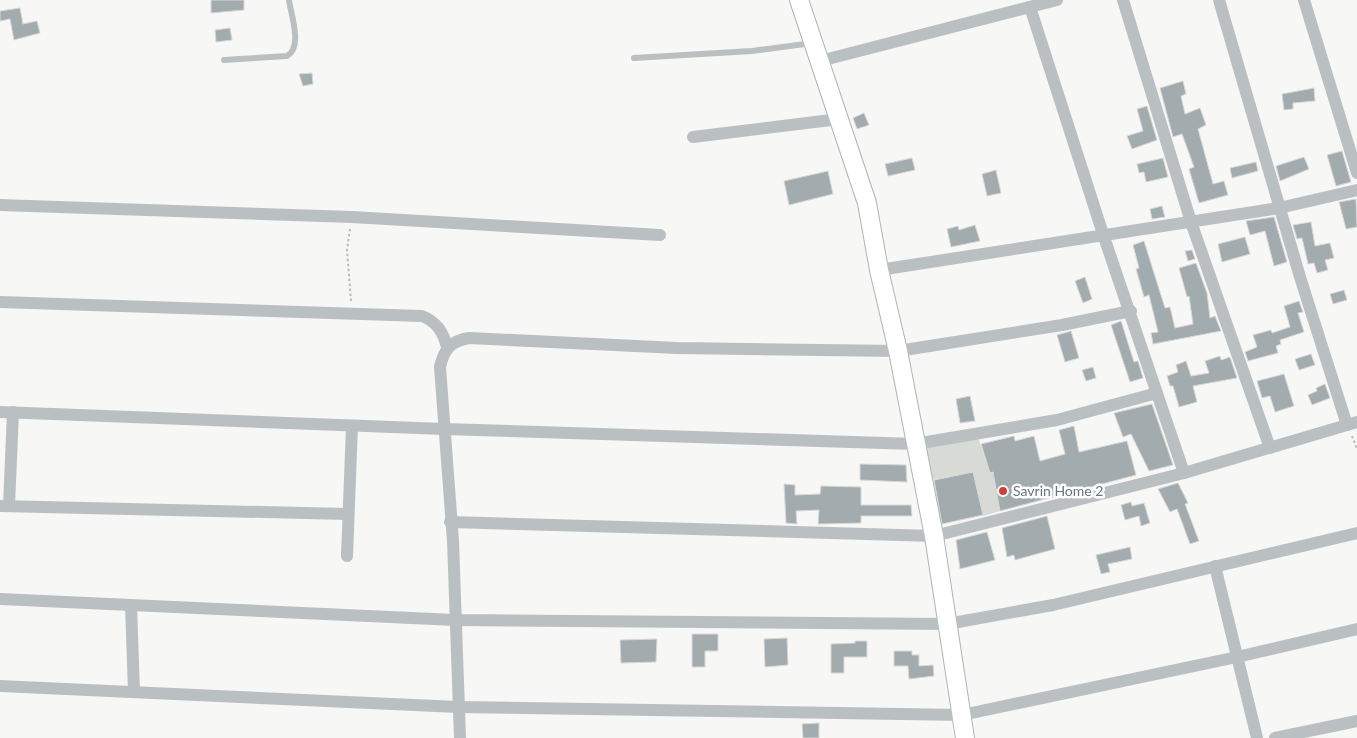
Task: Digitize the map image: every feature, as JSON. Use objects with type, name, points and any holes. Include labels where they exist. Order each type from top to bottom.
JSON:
[{"type":"street","points":[[799,0],[868,203],[879,270],[898,351],[934,536],[965,738]]},
{"type":"street","points":[[820,61],[1057,0]]},
{"type":"street","points":[[1123,0],[1191,222],[1270,448]]},
{"type":"street","points":[[450,522],[934,536],[1184,473],[1352,423],[1279,208],[1220,0]]},
{"type":"street","points":[[1304,0],[1357,173]]},
{"type":"street","points":[[1030,7],[1104,237],[1131,311],[1184,473]]},
{"type":"street","points":[[693,137],[839,119]]},
{"type":"street","points":[[879,270],[1104,237],[1279,208],[1357,190]]},
{"type":"street","points":[[0,205],[352,217],[660,235]]},
{"type":"street","points":[[0,302],[422,316],[434,322],[444,336],[447,347]]},
{"type":"street","points":[[460,738],[453,541],[450,522],[440,367],[442,356],[447,347],[459,340],[469,338],[677,348],[898,351],[1062,325],[1131,311]]},
{"type":"street","points":[[0,412],[352,426],[915,444],[1057,420],[1157,393]]},
{"type":"street","points":[[13,412],[4,506],[348,514]]},
{"type":"street","points":[[346,556],[352,426]]},
{"type":"street","points":[[0,599],[455,620],[946,624],[1053,605],[1357,533]]},
{"type":"street","points":[[1215,566],[1257,738]]},
{"type":"street","points":[[131,605],[134,692]]},
{"type":"street","points":[[0,686],[458,707],[962,715],[1237,658],[1357,630]]},
{"type":"street","points":[[1276,738],[1357,721]]},
{"type":"lane","points":[[224,60],[287,56],[291,54],[295,45],[289,0]]},
{"type":"lane","points":[[634,58],[752,51],[814,43]]},
{"type":"path","points":[[350,314],[352,294],[348,275],[347,250],[352,217]]},
{"type":"shaded area","points":[[977,434],[990,473],[994,474],[1000,511],[983,516],[973,472],[924,481],[915,444]]},
{"type":"building","points":[[211,0],[244,0],[244,10],[211,13]]},
{"type":"building","points":[[20,8],[23,24],[37,21],[40,33],[14,40],[10,19],[0,21],[0,11]]},
{"type":"building","points":[[230,28],[232,40],[216,42],[215,30]]},
{"type":"building","points":[[312,73],[313,84],[303,86],[299,74]]},
{"type":"building","points":[[1183,81],[1186,94],[1181,96],[1185,114],[1200,108],[1206,125],[1198,129],[1213,184],[1224,181],[1228,195],[1199,203],[1189,169],[1194,167],[1182,134],[1173,137],[1160,88]]},
{"type":"building","points":[[1314,88],[1315,101],[1293,103],[1293,109],[1284,110],[1282,94]]},
{"type":"building","points":[[1147,106],[1157,140],[1132,149],[1127,136],[1143,131],[1137,109]]},
{"type":"building","points":[[864,113],[869,125],[857,129],[853,118]]},
{"type":"building","points":[[1342,151],[1351,182],[1336,186],[1327,155]]},
{"type":"building","points":[[1304,157],[1309,169],[1280,181],[1276,166]]},
{"type":"building","points":[[912,158],[915,170],[888,176],[885,164]]},
{"type":"building","points":[[1163,158],[1168,177],[1146,182],[1144,172],[1139,173],[1137,164]]},
{"type":"building","points":[[1256,162],[1258,171],[1232,178],[1230,168]]},
{"type":"building","points":[[996,170],[1001,193],[987,196],[982,174]]},
{"type":"building","points":[[828,171],[833,194],[789,205],[784,181]]},
{"type":"building","points":[[1356,199],[1357,227],[1346,229],[1339,202]]},
{"type":"building","points":[[1162,206],[1165,217],[1152,219],[1150,209]]},
{"type":"building","points":[[1274,217],[1287,262],[1274,266],[1265,231],[1250,235],[1246,221]]},
{"type":"building","points":[[1311,222],[1315,246],[1330,243],[1334,258],[1325,260],[1328,270],[1317,273],[1314,263],[1308,264],[1302,238],[1297,239],[1293,225]]},
{"type":"building","points":[[975,225],[980,241],[951,247],[947,229],[958,226],[959,230]]},
{"type":"building","points":[[1245,237],[1250,254],[1222,262],[1218,244]]},
{"type":"building","points":[[1144,241],[1165,308],[1170,307],[1175,328],[1193,324],[1189,296],[1187,297],[1179,268],[1196,263],[1207,293],[1210,318],[1215,316],[1221,331],[1153,344],[1151,333],[1158,332],[1149,295],[1144,297],[1136,269],[1139,268],[1133,245]]},
{"type":"building","points":[[1192,250],[1195,259],[1188,261],[1185,251]]},
{"type":"building","points":[[1085,277],[1092,299],[1083,303],[1075,281]]},
{"type":"building","points":[[1344,290],[1347,300],[1333,304],[1330,294]]},
{"type":"building","points":[[1299,301],[1303,312],[1298,313],[1304,332],[1280,340],[1281,344],[1276,346],[1278,353],[1248,361],[1245,352],[1257,347],[1253,335],[1271,330],[1272,333],[1290,327],[1284,306]]},
{"type":"building","points":[[1121,321],[1134,362],[1138,361],[1143,378],[1130,382],[1111,325]]},
{"type":"building","points":[[1071,331],[1079,358],[1065,362],[1057,335]]},
{"type":"building","points":[[1311,354],[1315,365],[1299,370],[1295,359]]},
{"type":"building","points":[[1220,356],[1221,360],[1230,357],[1237,378],[1193,386],[1197,402],[1179,407],[1173,386],[1170,386],[1167,376],[1178,372],[1176,365],[1186,361],[1191,376],[1209,373],[1205,361]]},
{"type":"building","points":[[1093,367],[1096,378],[1086,381],[1082,370]]},
{"type":"building","points":[[1284,374],[1294,406],[1275,412],[1270,396],[1262,398],[1257,381]]},
{"type":"building","points":[[1325,384],[1330,398],[1312,405],[1308,395],[1317,391],[1316,388]]},
{"type":"building","points":[[970,396],[975,421],[960,423],[956,399]]},
{"type":"building","points":[[1152,404],[1173,465],[1149,471],[1131,434],[1123,437],[1114,413]]},
{"type":"building","points":[[1074,426],[1079,452],[1127,441],[1136,475],[1000,511],[993,472],[990,473],[981,444],[1014,436],[1015,441],[1034,436],[1040,461],[1065,454],[1059,430]]},
{"type":"building","points":[[860,464],[906,465],[907,482],[860,480]]},
{"type":"building","points":[[973,472],[983,515],[942,524],[934,480]]},
{"type":"building","points":[[1178,483],[1188,503],[1185,504],[1199,541],[1190,544],[1177,509],[1170,512],[1158,489]]},
{"type":"building","points":[[784,484],[795,485],[795,495],[820,494],[821,486],[861,487],[861,505],[911,505],[912,516],[861,516],[861,523],[818,524],[819,510],[796,511],[797,524],[786,523]]},
{"type":"building","points":[[1131,502],[1132,506],[1144,503],[1150,523],[1141,526],[1139,516],[1125,520],[1121,505]]},
{"type":"building","points":[[1047,516],[1055,549],[1015,560],[1014,555],[1007,557],[1002,528]]},
{"type":"building","points":[[987,532],[995,560],[960,569],[956,540]]},
{"type":"building","points":[[1130,547],[1132,559],[1108,564],[1110,572],[1101,574],[1096,555]]},
{"type":"building","points":[[692,634],[718,634],[718,651],[705,651],[705,667],[692,667]]},
{"type":"building","points":[[787,638],[788,665],[765,667],[764,639]]},
{"type":"building","points":[[657,639],[656,662],[621,663],[620,640]]},
{"type":"building","points":[[855,641],[867,641],[867,657],[844,657],[844,673],[831,673],[831,644],[855,643]]},
{"type":"building","points":[[894,651],[912,651],[912,655],[919,655],[919,666],[933,665],[934,676],[909,679],[908,666],[894,666]]},
{"type":"building","points":[[819,723],[819,738],[803,738],[802,724]]},
{"type":"place","name":"Savrin Home 2","points":[[1003,491]]}]
